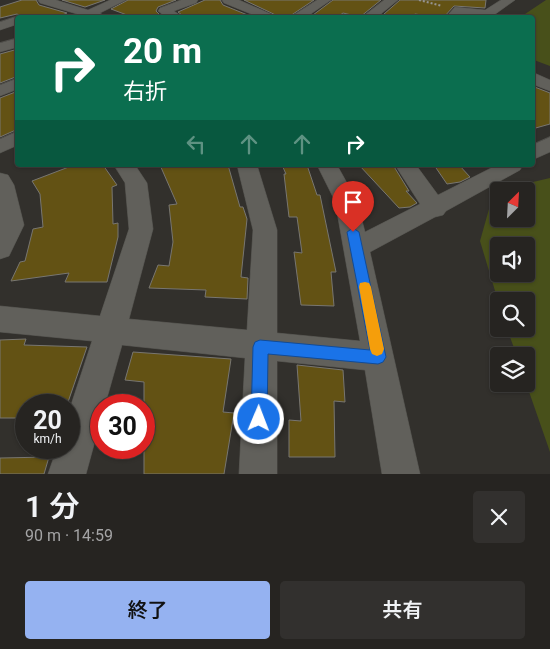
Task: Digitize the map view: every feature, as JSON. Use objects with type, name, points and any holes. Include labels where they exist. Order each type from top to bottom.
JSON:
[{"type":"street","points":[[44,0],[82,15]]},
{"type":"street","points":[[86,15],[120,0]]},
{"type":"street","points":[[172,15],[164,11],[192,0]]},
{"type":"street","points":[[228,0],[267,15]]},
{"type":"street","points":[[247,6],[259,0]]},
{"type":"street","points":[[301,15],[326,0]]},
{"type":"street","points":[[370,15],[392,0]]},
{"type":"street","points":[[489,15],[510,0]]},
{"type":"street","points":[[0,13],[15,19]]},
{"type":"street","points":[[455,14],[472,15]]},
{"type":"street","points":[[0,26],[15,21]]},
{"type":"street","points":[[0,48],[15,43]]},
{"type":"street","points":[[535,78],[550,86]]},
{"type":"street","points":[[0,91],[15,84]]},
{"type":"street","points":[[0,147],[15,139]]},
{"type":"street","points":[[535,152],[550,143]]},
{"type":"street","points":[[67,474],[141,230],[136,183],[125,167]]},
{"type":"street","points":[[248,167],[266,230],[260,347],[258,474]]},
{"type":"street","points":[[328,167],[346,201],[357,248],[401,474]]},
{"type":"street","points":[[406,167],[435,209]]},
{"type":"street","points":[[357,248],[435,209],[509,167]]},
{"type":"street","points":[[0,180],[3,184],[12,225],[0,249]]},
{"type":"street","points":[[0,319],[260,347],[378,357]]},
{"type":"path","points":[[418,0],[455,14]]},
{"type":"green space","points":[[546,0],[550,0],[550,66],[535,60],[535,15],[525,14]]},
{"type":"green space","points":[[550,178],[550,452],[529,392],[535,392],[535,347],[514,347],[510,337],[535,337],[535,292],[495,292],[492,282],[535,282],[535,237],[490,237],[490,274],[480,241],[490,206],[490,228],[535,228],[535,182],[533,182]]},
{"type":"building","points":[[22,0],[36,0],[39,5],[67,13],[62,15],[17,14],[0,18],[0,7]]},
{"type":"building","points":[[62,0],[105,0],[85,7]]},
{"type":"building","points":[[128,0],[176,0],[158,7],[156,11],[160,15],[127,15],[111,9]]},
{"type":"building","points":[[205,0],[220,0],[223,5],[248,15],[182,15],[178,12]]},
{"type":"building","points":[[244,0],[314,0],[292,15],[276,15]]},
{"type":"building","points":[[333,0],[381,0],[362,15],[343,13],[340,15],[313,15]]},
{"type":"building","points":[[400,0],[486,0],[485,8],[454,6],[446,15],[384,14]]},
{"type":"building","points":[[15,50],[15,77],[0,83],[0,54]]},
{"type":"building","points":[[535,87],[550,93],[550,124],[535,128]]},
{"type":"building","points":[[15,92],[15,130],[0,137],[0,98]]},
{"type":"building","points":[[69,167],[104,167],[117,185],[112,187],[113,224],[118,223],[118,237],[107,282],[65,282],[69,273],[11,281],[20,262],[25,261],[33,229],[43,227],[40,194],[32,181]]},
{"type":"building","points":[[161,167],[229,167],[240,207],[243,207],[247,219],[241,277],[248,278],[247,299],[205,297],[206,290],[149,288],[158,265],[169,266],[173,242],[169,205],[177,204]]},
{"type":"building","points":[[283,167],[308,167],[317,195],[320,195],[336,272],[331,272],[334,306],[301,305],[294,252],[302,253],[297,217],[289,217],[284,174],[286,174]]},
{"type":"building","points":[[361,167],[394,167],[409,191],[406,191],[417,203],[410,207],[399,208]]},
{"type":"building","points":[[435,167],[461,167],[470,177],[460,182],[447,184]]},
{"type":"building","points":[[26,339],[24,345],[87,347],[71,394],[15,394],[15,418],[0,418],[0,340]]},
{"type":"building","points":[[133,352],[231,359],[223,412],[234,413],[224,474],[144,474],[144,459],[155,459],[155,394],[144,394],[144,382],[125,380]]},
{"type":"building","points":[[297,365],[343,370],[345,402],[334,401],[335,457],[289,457],[289,420],[301,421]]},
{"type":"building","points":[[0,458],[48,459],[44,474],[0,474]]},
{"type":"slow traffic","points":[[365,287],[377,349]]},
{"type":"route","points":[[259,419],[260,347],[378,357],[360,259],[353,232]]}]
